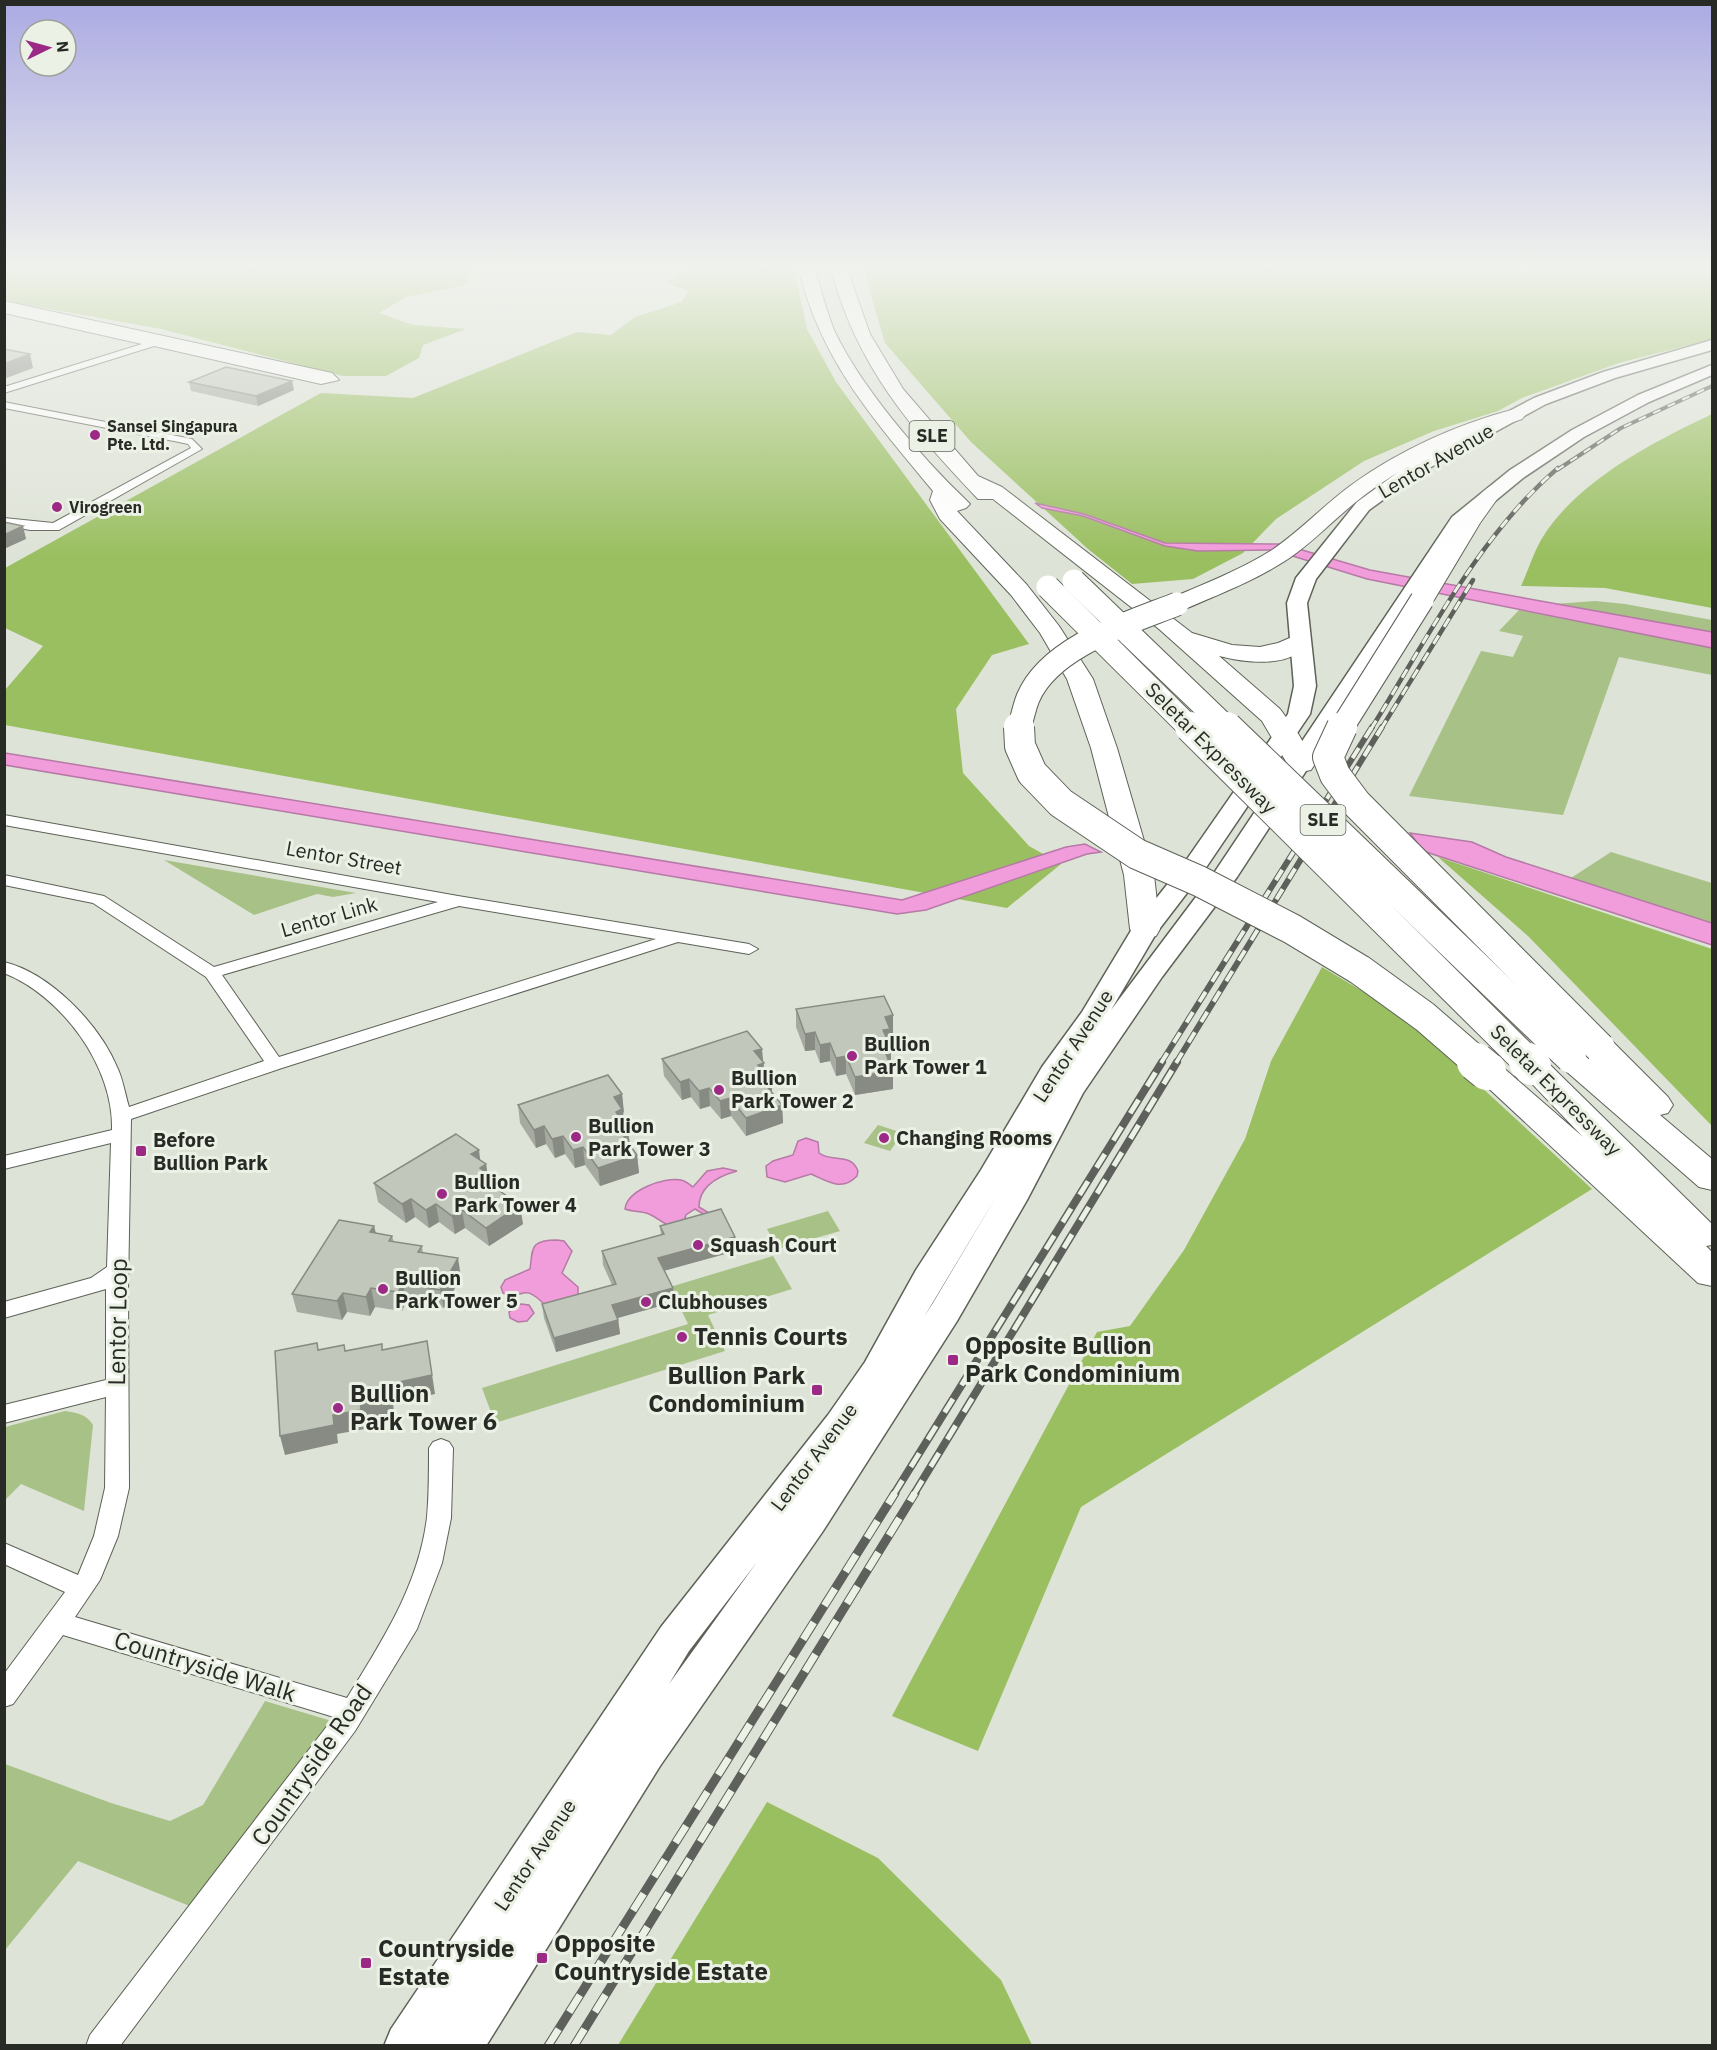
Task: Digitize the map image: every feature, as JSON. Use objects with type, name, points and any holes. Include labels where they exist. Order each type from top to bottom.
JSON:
[{"type":"highway","name":"Seletar Expressway","points":[[846,365],[858,386],[1061,584],[1586,1053],[1713,1178]]},
{"type":"highway","name":"Seletar Expressway","points":[[875,365],[957,485]]},
{"type":"highway","points":[[1515,415],[1479,426],[1426,448],[1372,481],[1297,542],[1263,565],[1207,591],[1084,641],[1051,668],[1029,696],[1019,729],[1020,747],[1032,773],[1045,789],[1081,817],[1137,854],[1199,881],[1282,924],[1360,970],[1425,1017],[1713,1273]]},
{"type":"highway","points":[[1145,929],[1139,875],[1104,748],[1080,679],[1051,631],[1019,590],[948,514],[941,500],[957,485],[995,491],[1184,638],[1271,715],[1286,735],[1301,764]]},
{"type":"highway","points":[[1492,492],[1431,575],[1346,718],[1328,757],[1335,775],[1356,803],[1586,1053],[1713,1164]]},
{"type":"highway","name":"Seletar Expressway","points":[[1061,584],[1532,1066],[1713,1247]]},
{"type":"highway","points":[[1184,638],[1231,652],[1258,654],[1281,651],[1299,641]]},
{"type":"main road","name":"Lentor Avenue","points":[[457,2046],[526,1942],[645,1752],[809,1520],[939,1322],[1011,1200],[1070,1092],[1152,972],[1299,714],[1304,697],[1296,611],[1299,594],[1306,578],[1324,552],[1349,521],[1379,492],[1414,469],[1540,401],[1589,381],[1648,365]]},
{"type":"main road","points":[[1492,492],[1535,460],[1630,403],[1713,370]]},
{"type":"main road","name":"Lentor Avenue","points":[[408,2046],[604,1751],[675,1639],[847,1416],[877,1371],[928,1278],[994,1174],[1057,1067],[1095,1014],[1145,929],[1209,872],[1301,764],[1411,596],[1431,575]]},
{"type":"street","points":[[4,390],[85,365]]},
{"type":"street","points":[[255,365],[321,381],[334,380],[332,376],[276,365]]},
{"type":"street","points":[[4,405],[179,440],[197,446],[197,449],[55,527],[30,526],[4,521]]},
{"type":"street","name":"Lentor Street","points":[[4,820],[749,950]]},
{"type":"street","points":[[4,880],[98,899],[212,973],[275,1064]]},
{"type":"street","name":"Lentor Link","points":[[212,973],[458,901]]},
{"type":"street","name":"Lentor Street","points":[[4,1163],[122,1125],[275,1064],[676,938]]},
{"type":"street","name":"Lentor Loop","points":[[4,967],[22,974],[74,1013],[108,1066],[122,1125],[111,1281],[116,1386],[117,1488],[106,1536],[82,1589],[4,1696]]},
{"type":"street","points":[[4,1310],[111,1281]]},
{"type":"street","points":[[4,1414],[116,1386]]},
{"type":"street","name":"Countryside Road","points":[[101,2046],[239,1867],[352,1711],[408,1621],[430,1563],[439,1518],[441,1448]]},
{"type":"street","points":[[4,1553],[82,1589]]},
{"type":"street","name":"Countryside Walk","points":[[58,1623],[352,1711]]},
{"type":"green space","points":[[299,365],[407,365],[386,376],[343,376]]},
{"type":"green space","points":[[496,365],[827,365],[836,382],[1029,644],[992,655],[956,709],[963,773],[1029,846],[1061,864],[1007,908],[5,725],[5,690],[43,646],[5,628],[5,568],[321,393],[413,398]]},
{"type":"green space","points":[[904,365],[1614,365],[1522,398],[1498,411],[1434,431],[1364,461],[1276,519],[1243,553],[1193,579],[1132,584],[1088,549],[971,442]]},
{"type":"green space","points":[[1712,414],[1712,608],[1605,588],[1521,586],[1541,540],[1574,500],[1594,482],[1641,451]]},
{"type":"green space","points":[[1595,601],[1625,604],[1712,620],[1712,632],[1554,604]]},
{"type":"green space","points":[[1519,610],[1712,648],[1712,675],[1619,657],[1563,815],[1409,796],[1481,651],[1513,657],[1523,636],[1499,631]]},
{"type":"green space","points":[[1611,852],[1712,883],[1712,923],[1571,878]]},
{"type":"green space","points":[[1438,857],[1712,949],[1712,1126],[1529,937]]},
{"type":"green space","points":[[164,860],[356,893],[333,897],[317,894],[254,915]]},
{"type":"green space","points":[[1322,967],[1404,1016],[1592,1189],[1081,1507],[978,1751],[892,1716],[1097,1332],[1130,1326],[1184,1250],[1245,1139],[1271,1061]]},
{"type":"green space","name":"Changing Rooms","points":[[878,1125],[903,1133],[890,1151],[864,1143]]},
{"type":"green space","points":[[828,1211],[840,1231],[778,1249],[767,1229]]},
{"type":"green space","name":"Tennis Courts","points":[[773,1256],[792,1289],[708,1315],[725,1351],[495,1423],[482,1388],[688,1324],[670,1287]]},
{"type":"green space","points":[[65,1411],[88,1418],[93,1425],[84,1511],[21,1484],[5,1500],[5,1427]]},
{"type":"green space","points":[[265,1701],[335,1722],[192,1907],[78,1861],[5,1950],[5,1764],[111,1803],[170,1821],[203,1805]]},
{"type":"green space","points":[[767,1802],[878,1858],[1001,1980],[1032,2045],[618,2045]]},
{"type":"shaded area","points":[[1035,503],[1084,514],[1165,543],[1282,544],[1370,570],[1712,632],[1712,648],[1367,579],[1273,550],[1198,551],[1165,546],[1083,516],[1042,508]]},
{"type":"shaded area","points":[[5,753],[902,900],[1066,847],[1085,844],[1101,852],[1087,854],[926,910],[897,914],[5,765]]},
{"type":"shaded area","points":[[1410,833],[1472,842],[1506,857],[1712,923],[1712,945],[1423,851]]},
{"type":"shaded area","points":[[806,1138],[818,1142],[819,1153],[824,1156],[851,1162],[858,1171],[857,1176],[851,1181],[840,1184],[834,1184],[811,1174],[785,1182],[767,1177],[766,1166],[773,1161],[793,1155],[798,1141]]},
{"type":"shaded area","points":[[723,1168],[737,1171],[717,1179],[702,1193],[699,1207],[709,1213],[705,1215],[695,1209],[686,1215],[684,1221],[669,1225],[649,1214],[625,1209],[632,1196],[647,1186],[681,1180],[693,1187],[707,1171]]},
{"type":"shaded area","points":[[564,1241],[572,1251],[562,1273],[578,1287],[578,1297],[545,1305],[531,1294],[503,1293],[501,1287],[505,1280],[530,1269],[532,1251],[537,1244]]},
{"type":"shaded area","points":[[521,1304],[529,1305],[534,1313],[527,1321],[518,1322],[510,1318],[509,1312]]},
{"type":"building","points":[[226,367],[292,381],[256,396],[189,382]]},
{"type":"building","points":[[4,522],[23,526],[4,535]]},
{"type":"building","name":"Bullion Park Tower 1","points":[[884,996],[893,1015],[885,1017],[890,1029],[883,1030],[891,1048],[884,1049],[893,1071],[855,1077],[846,1056],[836,1058],[830,1043],[820,1045],[815,1032],[805,1034],[796,1009]]},
{"type":"building","name":"Bullion Park Tower 2","points":[[747,1031],[762,1049],[754,1051],[764,1063],[758,1065],[772,1082],[765,1084],[782,1105],[746,1118],[730,1098],[720,1101],[709,1088],[699,1091],[689,1079],[680,1082],[662,1059]]},
{"type":"building","name":"Bullion Park Tower 3","points":[[608,1075],[622,1094],[614,1097],[622,1109],[616,1112],[628,1130],[621,1132],[637,1155],[598,1168],[583,1147],[573,1150],[563,1136],[552,1139],[544,1126],[534,1130],[518,1105]]},
{"type":"building","name":"Bullion Park Tower 4","points":[[456,1134],[479,1150],[471,1154],[486,1164],[480,1168],[501,1183],[494,1187],[520,1205],[486,1228],[462,1210],[452,1216],[436,1204],[426,1210],[411,1199],[402,1204],[374,1183]]},
{"type":"building","points":[[721,1209],[735,1237],[658,1258],[673,1288],[612,1305],[618,1320],[554,1338],[542,1304],[616,1284],[602,1251],[664,1234],[660,1226]]},
{"type":"building","name":"Bullion Park Tower 5","points":[[339,1220],[374,1226],[370,1232],[392,1236],[389,1241],[422,1246],[418,1252],[458,1258],[440,1290],[403,1283],[398,1292],[371,1288],[366,1297],[343,1293],[337,1301],[292,1294]]},
{"type":"building","name":"Bullion Park Tower 6","points":[[427,1341],[432,1375],[389,1384],[390,1394],[360,1400],[361,1410],[333,1415],[334,1425],[280,1436],[275,1351],[317,1343],[318,1350],[344,1345],[345,1351],[382,1344],[382,1350]]},
{"type":"railway","points":[[1557,470],[1621,428],[1712,386]]},
{"type":"railway","points":[[1371,729],[1434,625],[1479,557],[1503,525],[1558,468]]},
{"type":"railway","points":[[1381,729],[1473,580]]},
{"type":"railway","points":[[1161,1063],[1372,727]]},
{"type":"railway","points":[[1176,1063],[1382,727]]},
{"type":"railway","points":[[894,1494],[1162,1062]]},
{"type":"railway","points":[[914,1494],[1177,1062]]},
{"type":"railway","points":[[548,2046],[895,1493]]},
{"type":"railway","points":[[574,2046],[915,1493]]},
{"type":"place","name":"Sansei Singapura Pte. Ltd.","points":[[95,435]]},
{"type":"place","name":"Virogreen","points":[[57,507]]},
{"type":"place","name":"Bullion Park Tower 1","points":[[852,1056]]},
{"type":"place","name":"Bullion Park Tower 2","points":[[719,1090]]},
{"type":"place","name":"Bullion Park Tower 3","points":[[576,1137]]},
{"type":"place","name":"Changing Rooms","points":[[884,1138]]},
{"type":"place","name":"Before Bullion Park","points":[[141,1151]]},
{"type":"place","name":"Bullion Park Tower 4","points":[[442,1194]]},
{"type":"place","name":"Squash Court","points":[[698,1245]]},
{"type":"place","name":"Bullion Park Tower 5","points":[[383,1289]]},
{"type":"place","name":"Clubhouses","points":[[646,1302]]},
{"type":"place","name":"Tennis Courts","points":[[682,1337]]},
{"type":"place","name":"Opposite Bullion Park Condominium","points":[[953,1360]]},
{"type":"place","name":"Bullion Park Condominium","points":[[817,1390]]},
{"type":"place","name":"Bullion Park Tower 6","points":[[338,1408]]},
{"type":"place","name":"Opposite Countryside Estate","points":[[542,1958]]},
{"type":"place","name":"Countryside Estate","points":[[366,1963]]}]
